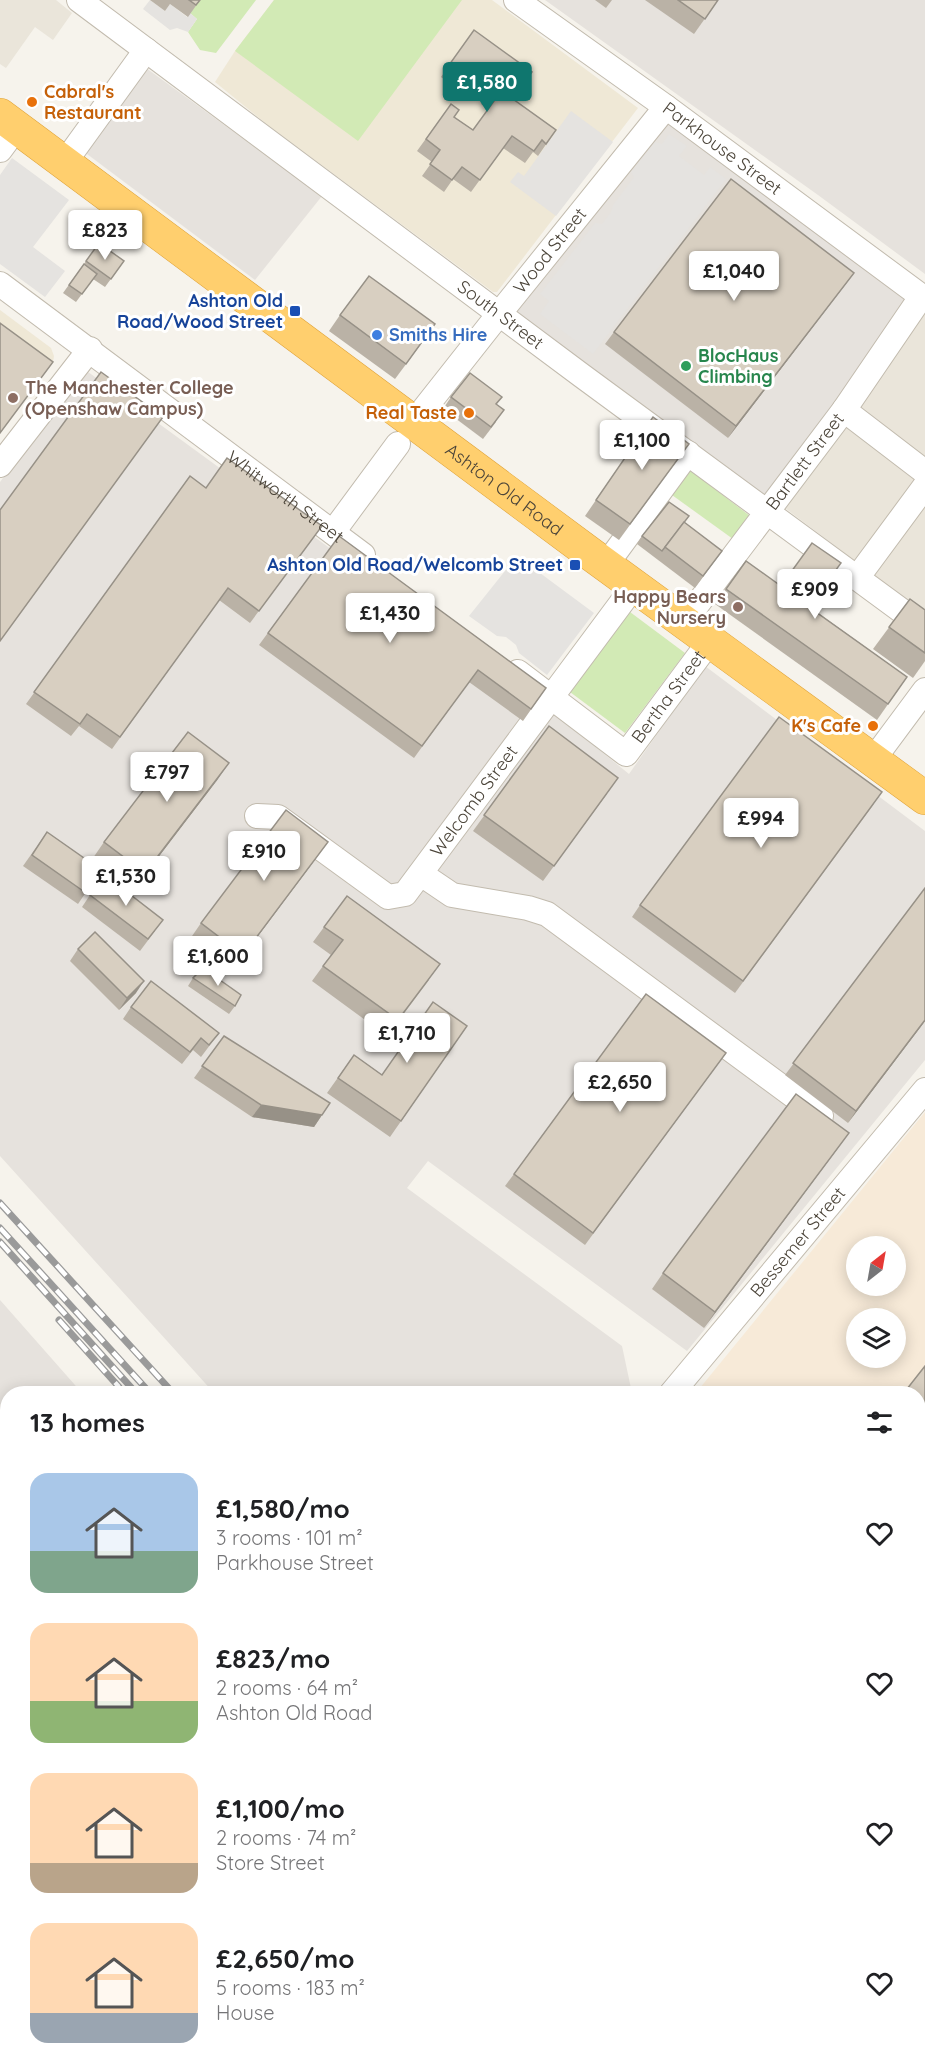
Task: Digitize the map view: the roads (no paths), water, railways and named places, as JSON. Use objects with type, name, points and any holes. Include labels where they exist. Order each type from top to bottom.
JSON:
[{"type":"highway","name":"Ashton Old Road","points":[[6,130],[65,162],[406,433],[606,566],[925,798]]},
{"type":"street","name":"South Street","points":[[79,0],[925,628]]},
{"type":"street","name":"Parkhouse Street","points":[[516,0],[666,107],[923,298]]},
{"type":"street","points":[[65,162],[146,50]]},
{"type":"street","name":"Wood Street","points":[[333,532],[406,433],[499,314],[666,107]]},
{"type":"street","name":"Whitworth Street","points":[[0,284],[379,567]]},
{"type":"street","name":"Bartlett Street","points":[[684,622],[843,410],[923,298]]},
{"type":"street","points":[[0,465],[90,349]]},
{"type":"street","points":[[843,410],[925,472]]},
{"type":"street","points":[[606,566],[688,453]]},
{"type":"street","points":[[857,578],[925,486]]},
{"type":"street","name":"Welcomb Street","points":[[268,817],[388,897],[405,894],[634,586]]},
{"type":"street","name":"Bertha Street","points":[[552,697],[627,754],[710,641]]},
{"type":"street","points":[[499,658],[552,697]]},
{"type":"street","points":[[873,760],[925,690]]},
{"type":"street","points":[[421,874],[452,895],[528,908],[547,914],[836,1127]]},
{"type":"street","name":"Bessemer Street","points":[[678,1386],[925,1090]]},
{"type":"railway","points":[[0,1203],[167,1386]]},
{"type":"railway","points":[[0,1228],[144,1386]]},
{"type":"railway","points":[[0,1242],[130,1386]]},
{"type":"railway","points":[[59,1320],[118,1386]]},
{"type":"place","name":"Cabral's Restaurant","points":[[32,102]]},
{"type":"place","name":"Ashton Old Road/Wood Street","points":[[295,311]]},
{"type":"place","name":"Smiths Hire","points":[[377,335]]},
{"type":"place","name":"BlocHaus Climbing","points":[[686,366]]},
{"type":"place","name":"The Manchester College (Openshaw Campus)","points":[[13,398]]},
{"type":"place","name":"Real Taste","points":[[469,413]]},
{"type":"place","name":"Ashton Old Road/Welcomb Street","points":[[575,565]]},
{"type":"place","name":"Happy Bears Nursery","points":[[738,607]]},
{"type":"place","name":"K's Cafe","points":[[873,726]]}]
